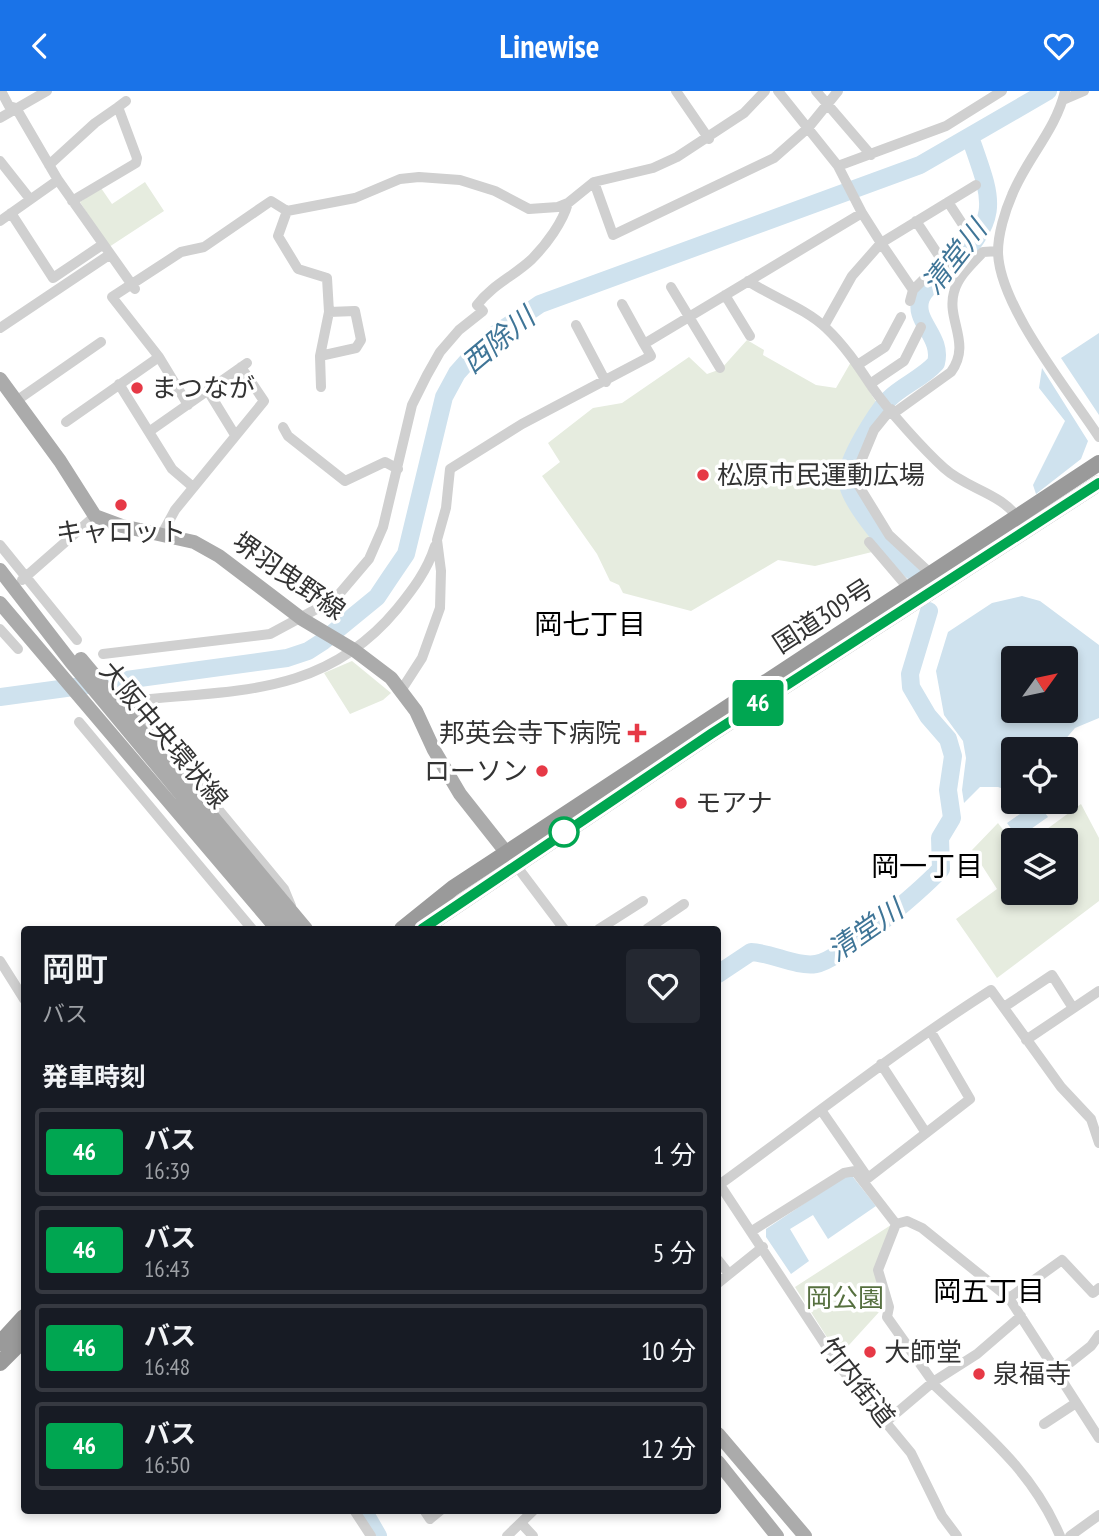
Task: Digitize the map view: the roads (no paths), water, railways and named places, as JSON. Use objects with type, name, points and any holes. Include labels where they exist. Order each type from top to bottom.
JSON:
[{"type":"highway","name":"国道309号","points":[[405,926],[428,906],[511,858],[1022,524],[1099,463]]},
{"type":"highway","name":"国道309号","points":[[426,926],[511,858],[931,574],[1099,483]]},
{"type":"highway","points":[[0,1343],[21,1320]]},
{"type":"highway","points":[[0,1363],[21,1342]]},
{"type":"main road","points":[[0,379],[60,461],[95,516]]},
{"type":"main road","name":"堺羽曳野線","points":[[95,516],[194,542],[219,556],[305,620],[353,649],[402,689],[460,794],[511,858]]},
{"type":"main road","points":[[0,570],[294,923]]},
{"type":"main road","points":[[4,608],[263,926]]},
{"type":"main road","name":"大阪中央環状線","points":[[108,698],[188,814],[275,926]]},
{"type":"main road","name":"大阪中央環状線","points":[[80,702],[294,923]]},
{"type":"main road","points":[[721,1438],[805,1536]]},
{"type":"main road","points":[[721,1466],[777,1536]]},
{"type":"street","points":[[1,91],[9,106],[16,108],[58,180],[132,286]]},
{"type":"street","points":[[0,118],[47,91]]},
{"type":"street","points":[[676,91],[709,139]]},
{"type":"street","points":[[103,655],[270,634],[305,620],[335,599],[369,559],[383,527],[412,405],[440,352],[459,330],[483,311],[477,305],[488,291],[532,259],[564,216],[568,204],[594,182],[653,168],[709,139],[744,113],[765,91]]},
{"type":"street","points":[[778,91],[839,168],[861,212],[897,262],[911,295],[923,280]]},
{"type":"street","points":[[816,91],[871,155]]},
{"type":"street","points":[[594,182],[613,235],[774,158],[808,128],[838,91]]},
{"type":"street","points":[[839,168],[946,126],[1002,91]]},
{"type":"street","points":[[1084,91],[1064,96],[1058,112],[1012,195],[998,251],[1004,282],[1014,307],[1099,437]]},
{"type":"street","points":[[49,165],[95,123],[122,104],[137,157],[136,163],[72,201]]},
{"type":"street","points":[[0,161],[30,199]]},
{"type":"street","points":[[188,405],[159,358],[112,296],[132,286],[181,252],[204,247],[271,201],[287,211],[355,198],[400,179],[419,177],[460,180],[495,191],[529,209],[568,204]]},
{"type":"street","points":[[0,221],[58,180]]},
{"type":"street","points":[[824,326],[852,276],[881,243],[976,185]]},
{"type":"street","points":[[948,202],[969,235]]},
{"type":"street","points":[[287,211],[278,236],[298,269],[327,278],[329,312],[320,356],[321,387]]},
{"type":"street","points":[[644,344],[861,212]]},
{"type":"street","points":[[11,213],[53,278],[105,250]]},
{"type":"street","points":[[916,221],[945,265]]},
{"type":"street","points":[[0,328],[105,250]]},
{"type":"street","points":[[931,574],[889,535],[854,478],[874,430],[892,410],[951,372],[957,364],[961,352],[953,294],[962,275],[983,252],[998,251]]},
{"type":"street","points":[[748,281],[824,326],[859,364],[872,387],[958,481],[974,484],[991,493],[1022,524]]},
{"type":"street","points":[[671,287],[720,368]]},
{"type":"street","points":[[725,295],[750,336]]},
{"type":"street","points":[[294,923],[285,889],[137,705],[263,687],[310,675],[376,635],[429,566],[446,508],[450,469],[522,424],[651,356],[622,304]]},
{"type":"street","points":[[320,356],[356,348],[361,340],[355,311],[329,312]]},
{"type":"street","points":[[859,364],[885,347],[901,317]]},
{"type":"street","points":[[576,325],[606,382]]},
{"type":"street","points":[[872,387],[904,361],[921,327]]},
{"type":"street","points":[[16,401],[102,342]]},
{"type":"street","points":[[66,422],[159,358]]},
{"type":"street","points":[[150,431],[244,365],[264,401],[192,487],[162,534]]},
{"type":"street","points":[[119,384],[172,469],[192,487]]},
{"type":"street","points":[[208,391],[235,435]]},
{"type":"street","points":[[283,428],[288,436],[345,481],[385,461],[398,468]]},
{"type":"street","points":[[24,578],[95,516]]},
{"type":"street","points":[[402,689],[422,658],[440,608],[441,571],[437,540]]},
{"type":"street","points":[[869,542],[909,589]]},
{"type":"street","points":[[0,545],[24,578],[77,640]]},
{"type":"street","points":[[0,628],[18,649]]},
{"type":"street","points":[[79,722],[249,926]]},
{"type":"street","points":[[511,858],[562,926]]},
{"type":"street","points":[[604,926],[643,901]]},
{"type":"street","points":[[653,926],[684,905]]},
{"type":"street","points":[[0,961],[21,994]]},
{"type":"street","points":[[1004,1007],[1052,975],[1073,1008]]},
{"type":"street","points":[[721,1181],[881,1064],[991,990],[1061,1087],[1091,1119],[1099,1143]]},
{"type":"street","points":[[1026,1039],[1099,991]]},
{"type":"street","points":[[868,1178],[970,1099],[930,1032]]},
{"type":"street","points":[[881,1064],[926,1133]]},
{"type":"street","points":[[821,1110],[868,1178],[879,1202]]},
{"type":"street","points":[[752,1231],[844,1173],[855,1171],[895,1224]]},
{"type":"street","name":"竹内街道","points":[[721,1187],[845,1374],[911,1453],[942,1516],[957,1536]]},
{"type":"street","points":[[895,1224],[907,1221],[922,1228],[1009,1298],[1099,1438]]},
{"type":"street","points":[[895,1224],[878,1270],[890,1307],[887,1317],[933,1383],[1028,1478],[1049,1510],[1060,1536]]},
{"type":"street","points":[[721,1281],[763,1247]]},
{"type":"street","points":[[1009,1298],[1062,1260],[1093,1293],[1099,1289]]},
{"type":"street","points":[[721,1265],[729,1274]]},
{"type":"street","points":[[887,1421],[933,1383],[977,1354],[1021,1316]]},
{"type":"street","points":[[1057,1373],[1091,1346],[1099,1335]]},
{"type":"street","points":[[1044,1425],[1076,1403]]},
{"type":"street","points":[[357,1514],[371,1536]]},
{"type":"street","points":[[508,1536],[530,1514]]},
{"type":"street","points":[[1070,1536],[1099,1515]]},
{"type":"street","points":[[521,1523],[533,1536]]},
{"type":"water","points":[[1099,333],[1099,415],[1061,358]]},
{"type":"water","points":[[1042,368],[1088,441],[1081,459],[1036,494],[1033,485],[1065,421],[1039,388]]},
{"type":"water","points":[[1022,596],[1040,601],[1099,645],[1099,718],[1075,728],[1067,737],[1001,737],[1001,788],[980,787],[964,803],[962,790],[966,758],[963,741],[944,715],[936,671],[948,632],[992,603]]},
{"type":"water","points":[[1020,814],[1046,814],[1048,817],[1032,828],[1011,828],[1007,823]]},
{"type":"water","points":[[844,1177],[853,1177],[876,1206],[828,1239],[813,1215],[790,1229],[809,1261],[791,1274],[766,1237],[766,1229]]},
{"type":"waterway","name":"西除川","points":[[0,697],[287,658],[308,651],[377,597],[406,554],[444,397],[457,373],[493,336],[540,304],[920,165],[1048,91]]},
{"type":"waterway","name":"清堂川","points":[[912,571],[863,514],[849,489],[848,471],[863,437],[883,406],[936,363],[935,345],[919,306],[921,298],[965,253],[985,223],[988,209],[988,195],[970,137]]},
{"type":"waterway","name":"清堂川","points":[[721,972],[751,952],[808,964],[828,960],[881,923],[941,869],[940,838],[952,818],[948,790],[953,756],[948,739],[928,716],[911,687],[910,674],[929,611]]},
{"type":"waterway","name":"清堂川","points":[[365,1514],[378,1536]]},
{"type":"place","name":"まつなが","points":[[137,388]]},
{"type":"place","name":"松原市民運動広場","points":[[703,475]]},
{"type":"place","name":"キャロット","points":[[121,505]]},
{"type":"place","name":"邦英会寺下病院","points":[[637,733]]},
{"type":"place","name":"ローソン","points":[[542,771]]},
{"type":"place","name":"モアナ","points":[[681,803]]},
{"type":"place","name":"大師堂","points":[[870,1352]]},
{"type":"place","name":"泉福寺","points":[[979,1374]]},
{"type":"district","name":"岡七丁目","points":[[590,624]]},
{"type":"district","name":"岡一丁目","points":[[927,866]]},
{"type":"district","name":"岡五丁目","points":[[989,1291]]},
{"type":"park label","name":"岡公園","points":[[845,1298]]}]
